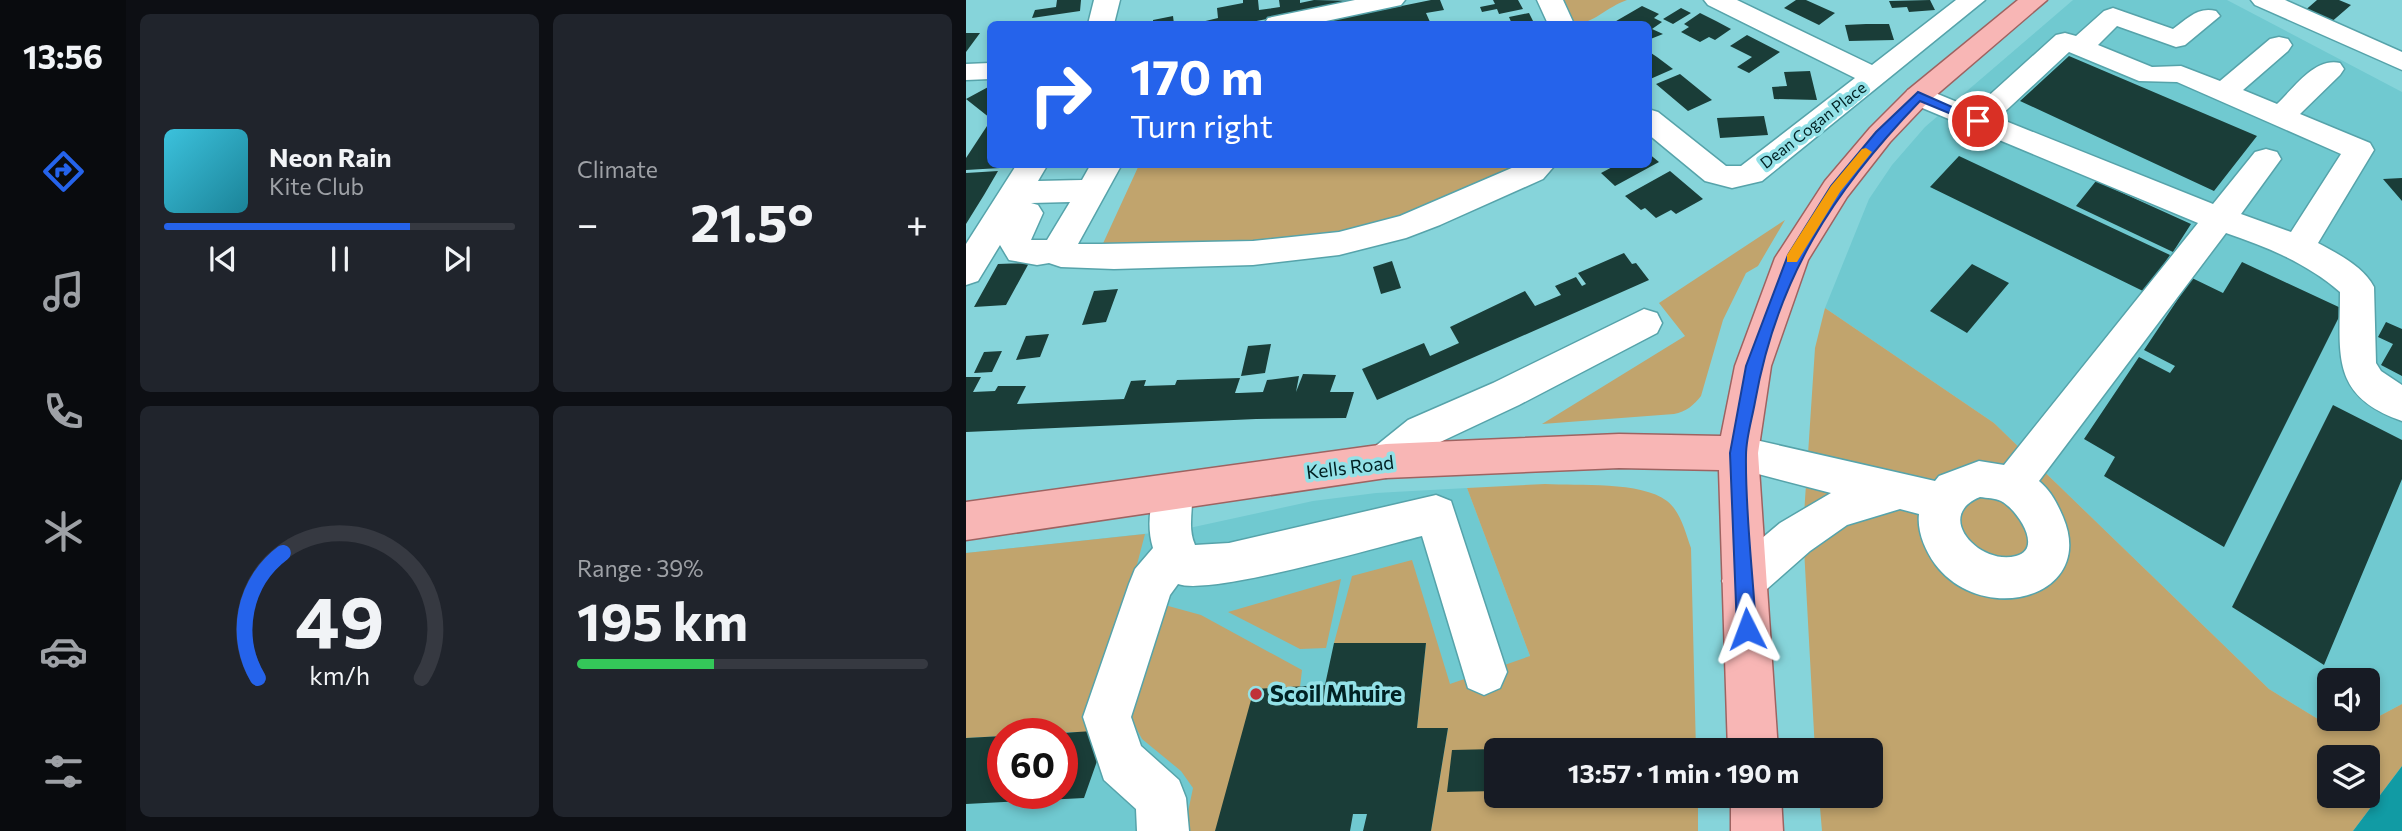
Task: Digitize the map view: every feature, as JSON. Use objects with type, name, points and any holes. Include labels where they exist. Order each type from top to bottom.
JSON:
[{"type":"main road","points":[[1752,738],[1738,453],[1754,366],[1793,258],[1836,189],[1880,135],[1918,96],[2028,1]]},
{"type":"main road","name":"Kells Road","points":[[966,521],[1386,461],[1619,451],[1738,453]]},
{"type":"main road","points":[[1757,808],[1758,831]]},
{"type":"street","points":[[1102,21],[1107,0]]},
{"type":"street","points":[[1291,21],[1392,0]]},
{"type":"street","points":[[1550,0],[1560,21]]},
{"type":"street","points":[[1717,0],[1876,77]]},
{"type":"street","name":"Dean Cogan Place","points":[[1652,121],[1716,174],[1732,177],[1751,174],[1972,0]]},
{"type":"street","points":[[2263,0],[2402,62]]},
{"type":"street","points":[[2080,47],[2113,16],[2176,40],[2207,16]]},
{"type":"street","points":[[1978,121],[2065,41],[2150,75],[2182,75],[2359,150],[2298,247]]},
{"type":"street","points":[[2223,93],[2279,45]]},
{"type":"street","points":[[2280,117],[2330,69]]},
{"type":"street","points":[[966,72],[987,71]]},
{"type":"street","points":[[1918,96],[2298,247],[2340,270],[2357,287],[2358,363],[2367,382],[2402,405]]},
{"type":"street","points":[[2012,486],[2266,159]]},
{"type":"street","points":[[966,272],[1049,168]]},
{"type":"street","points":[[1100,177],[1060,246],[1061,254],[1086,257],[1205,254],[1354,241],[1396,229],[1536,168]]},
{"type":"street","points":[[1021,203],[1100,177]]},
{"type":"street","points":[[1021,203],[1014,241],[1021,251],[1037,253],[1060,250]]},
{"type":"street","points":[[1386,461],[1422,432],[1506,394],[1644,323]]},
{"type":"street","points":[[1738,453],[1942,501]]},
{"type":"street","points":[[1995,480],[2012,486],[2027,496],[2039,509],[2047,524],[2050,540],[2046,554],[2038,567],[2025,576],[1991,578],[1973,571],[1958,560],[1946,546],[1939,530],[1938,515],[1942,501],[1951,490],[1963,482],[1995,480]]},
{"type":"street","points":[[1174,492],[1169,528],[1175,553],[1185,566],[1229,563],[1436,514],[1483,672]]},
{"type":"street","points":[[1744,581],[1795,537],[1835,510],[1900,492]]},
{"type":"street","points":[[1163,831],[1161,798],[1122,762],[1107,717],[1151,584],[1175,553]]},
{"type":"shaded area","points":[[1561,0],[1627,0],[1588,21],[1571,21]]},
{"type":"shaded area","points":[[2073,0],[2227,0],[2402,92],[2402,704],[2380,716],[2380,668],[2317,668],[2317,718],[2269,689],[1994,423],[1825,308],[1869,199],[1892,165],[1925,127]]},
{"type":"shaded area","points":[[1138,168],[1527,168],[1346,237],[1100,250]]},
{"type":"shaded area","points":[[1785,220],[1758,266],[1746,273],[1723,320],[1701,396],[1693,405],[1674,414],[1542,424],[1685,336],[1659,303]]},
{"type":"shaded area","points":[[1825,308],[1994,423],[2269,689],[2317,718],[2317,731],[2380,731],[2380,716],[2402,704],[2402,766],[2380,795],[2380,745],[2317,745],[2317,808],[2370,808],[2353,831],[1822,831],[1820,808],[1883,808],[1883,738],[1814,738],[1803,530],[1815,348]]},
{"type":"shaded area","points":[[1545,484],[1642,490],[1656,495],[1672,506],[1679,516],[1691,548],[1696,738],[1484,738],[1484,808],[1698,808],[1698,831],[1431,831],[1448,728],[1417,728],[1426,643],[1334,643],[1352,576],[1412,560],[1450,684],[1530,656],[1467,488]]},
{"type":"shaded area","name":"Scoil Mhuire","points":[[1467,488],[1530,656],[1501,738],[1484,738],[1484,808],[1532,808],[1602,831],[966,831],[966,553],[1180,530],[1313,501],[1376,493]]},
{"type":"shaded area","points":[[1145,534],[1093,732],[1078,732],[1078,718],[987,718],[987,737],[966,738],[966,553]]},
{"type":"shaded area","points":[[1341,579],[1326,648],[1300,649],[1228,612]]},
{"type":"shaded area","points":[[1161,604],[1201,615],[1302,670],[1300,687],[1215,831],[1184,831],[1193,788],[1181,771],[1142,739],[1126,709]]},
{"type":"shaded area","points":[[2402,766],[2402,831],[2353,831],[2370,808],[2380,808],[2380,795]]},
{"type":"building","points":[[1057,0],[1081,0],[1080,11],[1032,18],[1035,10],[1056,7]]},
{"type":"building","points":[[1243,0],[1258,0],[1259,10],[1280,7],[1279,0],[1300,0],[1300,3],[1314,0],[1361,1],[1257,21],[1206,21],[1218,18],[1217,8],[1243,3]]},
{"type":"building","points":[[1431,0],[1440,0],[1444,10],[1426,13],[1430,21],[1328,21]]},
{"type":"building","points":[[1493,0],[1518,0],[1523,9],[1499,14],[1497,9],[1482,12],[1480,7],[1495,4]]},
{"type":"building","points":[[1796,0],[1806,0],[1835,13],[1819,25],[1784,8]]},
{"type":"building","points":[[1930,0],[1935,10],[1909,12],[1907,7],[1892,8],[1889,1]]},
{"type":"building","points":[[2317,0],[2339,0],[2351,5],[2329,24],[2302,13]]},
{"type":"building","points":[[1642,6],[1659,14],[1654,18],[1662,22],[1652,29],[1652,21],[1616,21]]},
{"type":"building","points":[[1681,8],[1691,13],[1673,24],[1663,19]]},
{"type":"building","points":[[1529,13],[1533,21],[1511,21],[1509,17]]},
{"type":"building","points":[[1700,13],[1731,29],[1715,40],[1709,37],[1700,42],[1681,32],[1689,27],[1684,24]]},
{"type":"building","points":[[1173,16],[1174,21],[1153,21]]},
{"type":"building","points":[[1889,24],[1894,40],[1849,41],[1845,25]]},
{"type":"building","points":[[1652,29],[1663,34],[1652,38]]},
{"type":"building","points":[[966,33],[980,33],[966,52]]},
{"type":"building","points":[[1747,35],[1780,52],[1749,73],[1737,67],[1752,57],[1730,46]]},
{"type":"building","points":[[1652,54],[1657,57],[1673,69],[1652,78]]},
{"type":"building","points":[[2069,56],[2257,136],[2214,191],[2020,101]]},
{"type":"building","points":[[1810,71],[1817,100],[1774,99],[1772,87],[1787,86],[1784,72]]},
{"type":"building","points":[[1680,74],[1712,100],[1688,111],[1656,84]]},
{"type":"building","points":[[987,88],[987,116],[966,99]]},
{"type":"building","points":[[1764,116],[1768,135],[1720,138],[1717,118]]},
{"type":"building","points":[[987,126],[987,168],[1000,168],[966,170],[966,158]]},
{"type":"building","points":[[1652,156],[1659,162],[1652,166]]},
{"type":"building","points":[[1959,156],[2170,255],[2145,292],[1930,187]]},
{"type":"building","points":[[1610,168],[1648,168],[1615,186],[1601,173]]},
{"type":"building","points":[[998,171],[984,195],[966,224],[966,173]]},
{"type":"building","points":[[1670,171],[1703,199],[1676,214],[1671,210],[1656,218],[1645,208],[1641,210],[1625,196]]},
{"type":"building","points":[[2402,178],[2402,201],[2383,179]]},
{"type":"building","points":[[2096,181],[2191,224],[2173,252],[2076,206]]},
{"type":"building","points":[[1624,253],[1649,280],[1377,400],[1362,369],[1424,343],[1430,356],[1459,343],[1450,327],[1525,291],[1535,306],[1561,295],[1555,286],[1576,277],[1582,286],[1586,284],[1578,273]]},
{"type":"building","points":[[1392,261],[1401,288],[1381,294],[1373,267]]},
{"type":"building","points":[[2242,262],[2343,309],[2224,547],[2104,476],[2115,457],[2084,439],[2139,357],[2170,373],[2175,366],[2144,350],[2192,278],[2223,293]]},
{"type":"building","points":[[1029,263],[1006,305],[974,307],[998,264]]},
{"type":"building","points":[[1972,264],[2009,283],[1967,333],[1930,311]]},
{"type":"building","points":[[1118,289],[1106,322],[1082,325],[1094,291]]},
{"type":"building","points":[[2386,322],[2402,329],[2402,376],[2381,365],[2393,344],[2378,337]]},
{"type":"building","points":[[1049,334],[1040,357],[1016,360],[1026,336]]},
{"type":"building","points":[[1271,344],[1265,373],[1241,376],[1248,346]]},
{"type":"building","points":[[1002,351],[992,372],[974,373],[984,352]]},
{"type":"building","points":[[1303,374],[1336,375],[1330,392],[1354,392],[1346,418],[1256,419],[966,432],[966,377],[981,377],[973,392],[995,391],[998,386],[1026,386],[1017,404],[1124,399],[1131,381],[1146,380],[1144,386],[1175,385],[1177,380],[1240,378],[1235,393],[1239,393],[1263,392],[1267,380],[1299,376],[1296,392]]},
{"type":"building","points":[[2333,405],[2402,440],[2402,479],[2324,665],[2232,607]]},
{"type":"building","points":[[1334,643],[1426,643],[1417,728],[1448,728],[1431,831],[1363,831],[1367,814],[1353,814],[1350,831],[1215,831],[1254,689],[1325,685]]},
{"type":"building","points":[[1108,730],[1084,798],[1078,798],[1078,732]]},
{"type":"building","points":[[987,737],[987,803],[966,804],[966,738]]},
{"type":"building","points":[[1484,749],[1484,791],[1447,792],[1452,750]]},
{"type":"slow traffic","points":[[1792,259],[1836,189],[1866,152]]},
{"type":"place","name":"Scoil Mhuire","points":[[1256,694]]},
{"type":"route","points":[[1747,629],[1738,453],[1754,366],[1793,258],[1836,189],[1880,135],[1918,96],[1978,121]]}]
